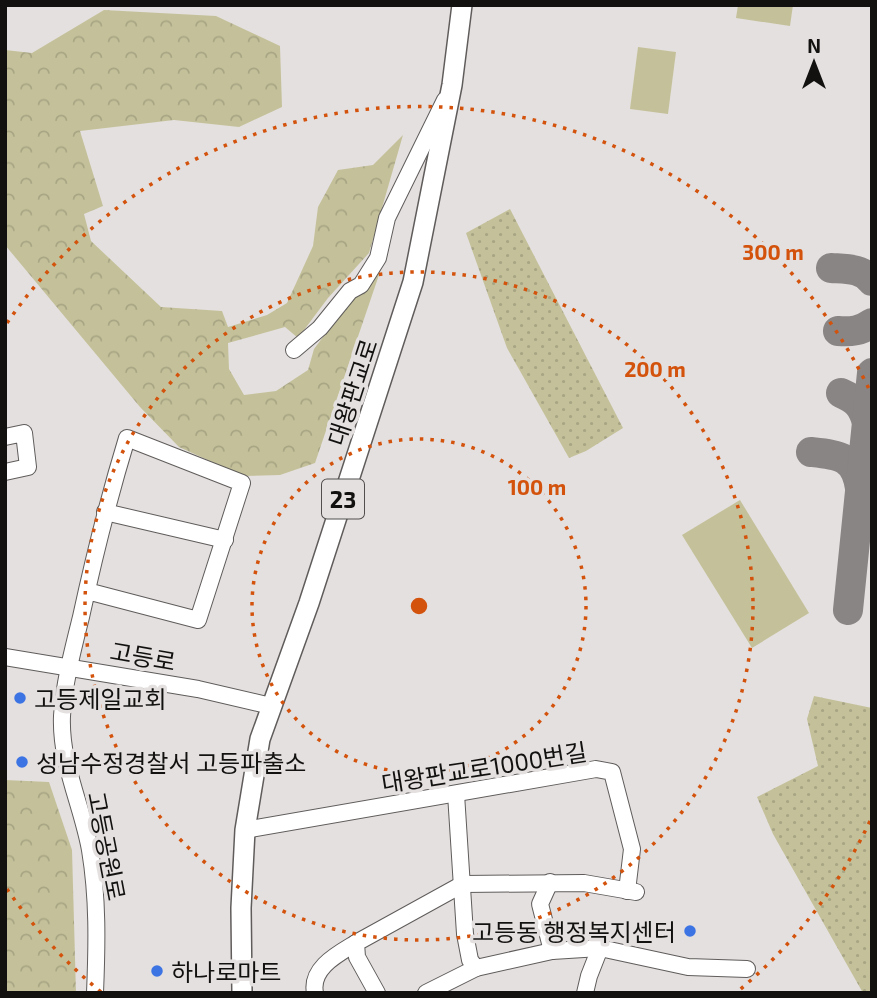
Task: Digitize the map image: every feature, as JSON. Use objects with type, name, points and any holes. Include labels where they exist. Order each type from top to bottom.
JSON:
[{"type":"main road","name":"대왕판교로","points":[[242,993],[244,830],[260,739],[309,603],[414,282],[452,85],[462,5]]},
{"type":"street","points":[[295,350],[320,328],[350,291],[361,285],[379,258],[387,218],[452,85]]},
{"type":"street","points":[[5,437],[24,433],[28,467],[5,472]]},
{"type":"street","name":"고등공원로","points":[[96,993],[97,909],[90,849],[64,758],[62,717],[69,667],[105,512],[127,438],[242,482],[225,540]]},
{"type":"street","points":[[87,591],[198,620],[225,540],[105,512]]},
{"type":"street","name":"고등로","points":[[5,657],[198,689],[271,706]]},
{"type":"street","name":"대왕판교로1000번길","points":[[244,830],[596,769],[612,772],[632,849],[633,892],[584,883],[550,882]]},
{"type":"street","points":[[456,794],[465,934],[470,960],[476,968]]},
{"type":"street","points":[[315,993],[313,988],[320,968],[356,943],[463,884],[550,882],[540,904],[552,951]]},
{"type":"street","points":[[356,943],[357,957],[377,993]]},
{"type":"street","points":[[585,993],[600,948]]},
{"type":"street","points":[[426,993],[476,968],[552,951],[600,948],[688,967],[747,969]]},
{"type":"green space","points":[[738,5],[793,5],[790,26],[736,18]]},
{"type":"green space","points":[[104,10],[216,16],[280,46],[282,107],[239,127],[174,120],[80,131],[103,206],[84,214],[91,241],[161,307],[222,311],[228,327],[267,315],[287,303],[313,246],[318,207],[338,170],[373,165],[403,135],[369,253],[328,298],[298,338],[285,327],[228,343],[229,369],[244,395],[276,391],[308,370],[314,349],[344,309],[381,269],[315,463],[280,475],[243,476],[179,447],[140,407],[5,245],[5,50],[32,53]]},
{"type":"green space","points":[[638,47],[676,52],[668,114],[630,109]]},
{"type":"green space","points":[[510,209],[623,428],[586,451],[569,458],[507,348],[466,233]]},
{"type":"green space","points":[[740,500],[809,613],[752,648],[682,535]]},
{"type":"green space","points":[[814,696],[872,708],[872,993],[863,993],[773,834],[757,797],[818,766],[807,719]]},
{"type":"green space","points":[[5,780],[49,782],[72,850],[76,993],[5,993]]},
{"type":"taxiway","points":[[831,268],[859,271],[872,281]]},
{"type":"taxiway","points":[[838,331],[856,330],[872,323]]},
{"type":"taxiway","points":[[848,610],[872,373]]},
{"type":"taxiway","points":[[841,393],[858,404],[867,422]]},
{"type":"taxiway","points":[[811,452],[830,454],[850,463],[858,477],[860,488]]},
{"type":"place","name":"고등제일교회","points":[[20,698]]},
{"type":"place","name":"성남수정경찰서 고등파출소","points":[[22,762]]},
{"type":"place","name":"고등동 행정복지센터","points":[[690,931]]},
{"type":"place","name":"하나로마트","points":[[157,971]]}]
